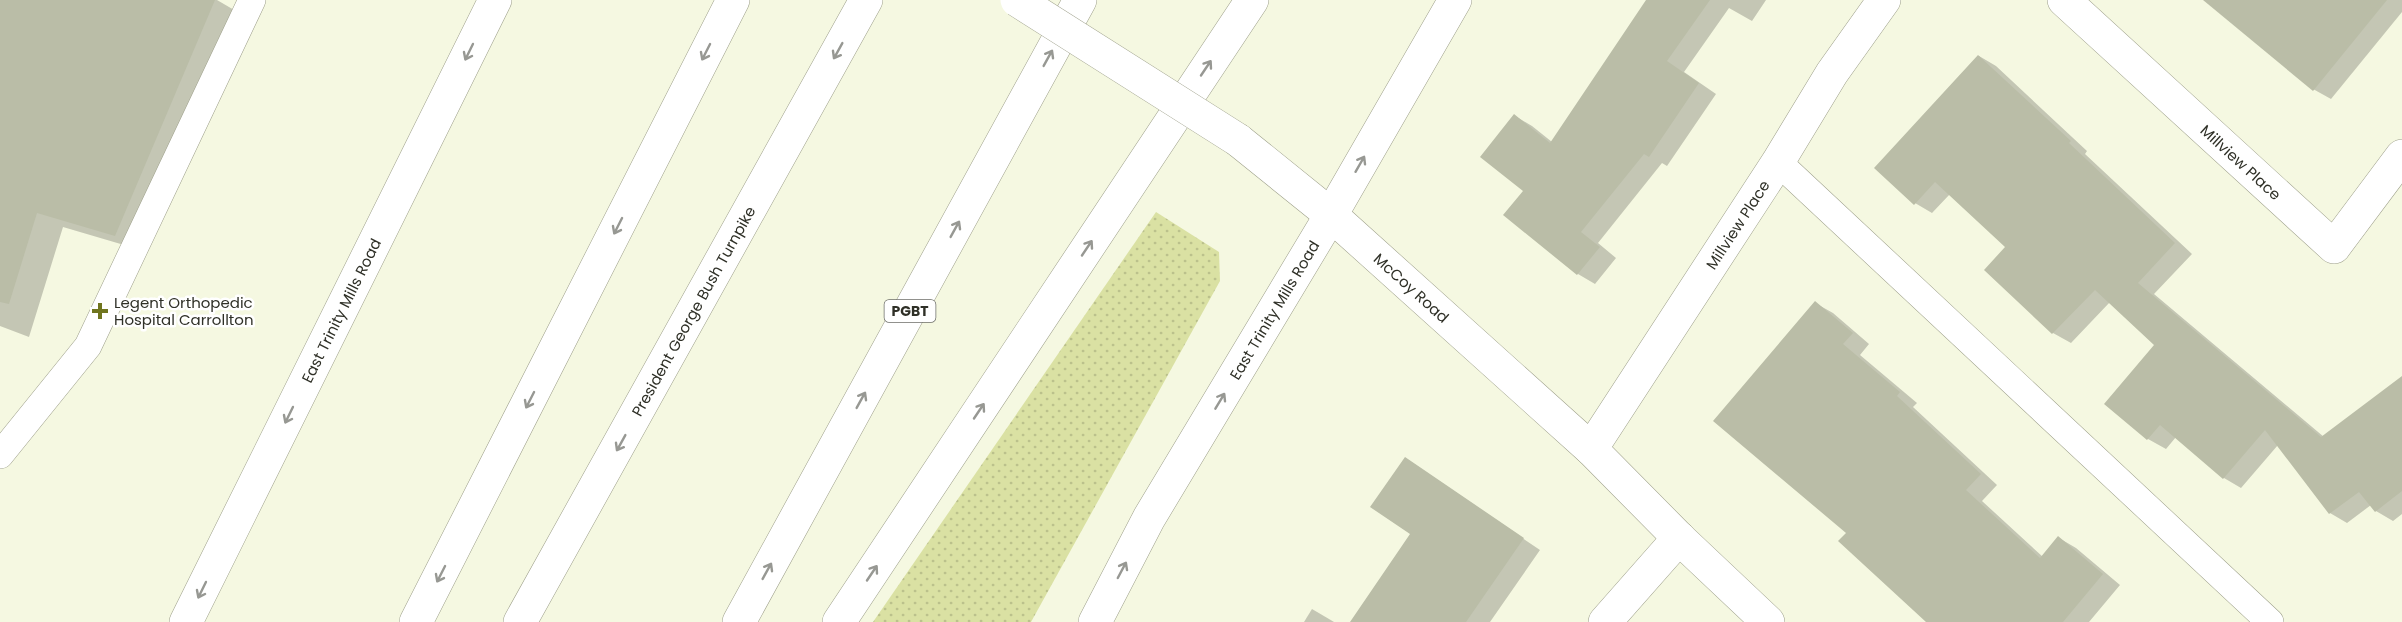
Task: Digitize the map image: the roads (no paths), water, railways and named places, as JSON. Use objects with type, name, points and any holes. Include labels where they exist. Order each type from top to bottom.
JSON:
[{"type":"main road","name":"East Trinity Mills Road","points":[[186,622],[495,0]]},
{"type":"main road","points":[[416,622],[733,0]]},
{"type":"main road","name":"President George Bush Turnpike","points":[[520,622],[866,0]]},
{"type":"main road","name":"McCoy Road","points":[[1017,0],[1238,140],[1331,215],[1591,449],[1679,538],[1768,622]]},
{"type":"main road","name":"PGBT","points":[[739,622],[1080,0]]},
{"type":"main road","points":[[839,622],[1252,0]]},
{"type":"main road","name":"East Trinity Mills Road","points":[[1095,622],[1149,518],[1331,215],[1455,0]]},
{"type":"main road","name":"Millview Place","points":[[1591,449],[1778,162],[1832,73],[1884,0]]},
{"type":"main road","name":"Millview Place","points":[[2064,0],[2334,247],[2402,156]]},
{"type":"main road","points":[[1605,622],[1679,538]]},
{"type":"lane","points":[[0,455],[88,346],[252,0]]},
{"type":"lane","points":[[1778,162],[2270,622]]},
{"type":"place","name":"Legent Orthopedic Hospital Carrollton","points":[[100,311]]}]
